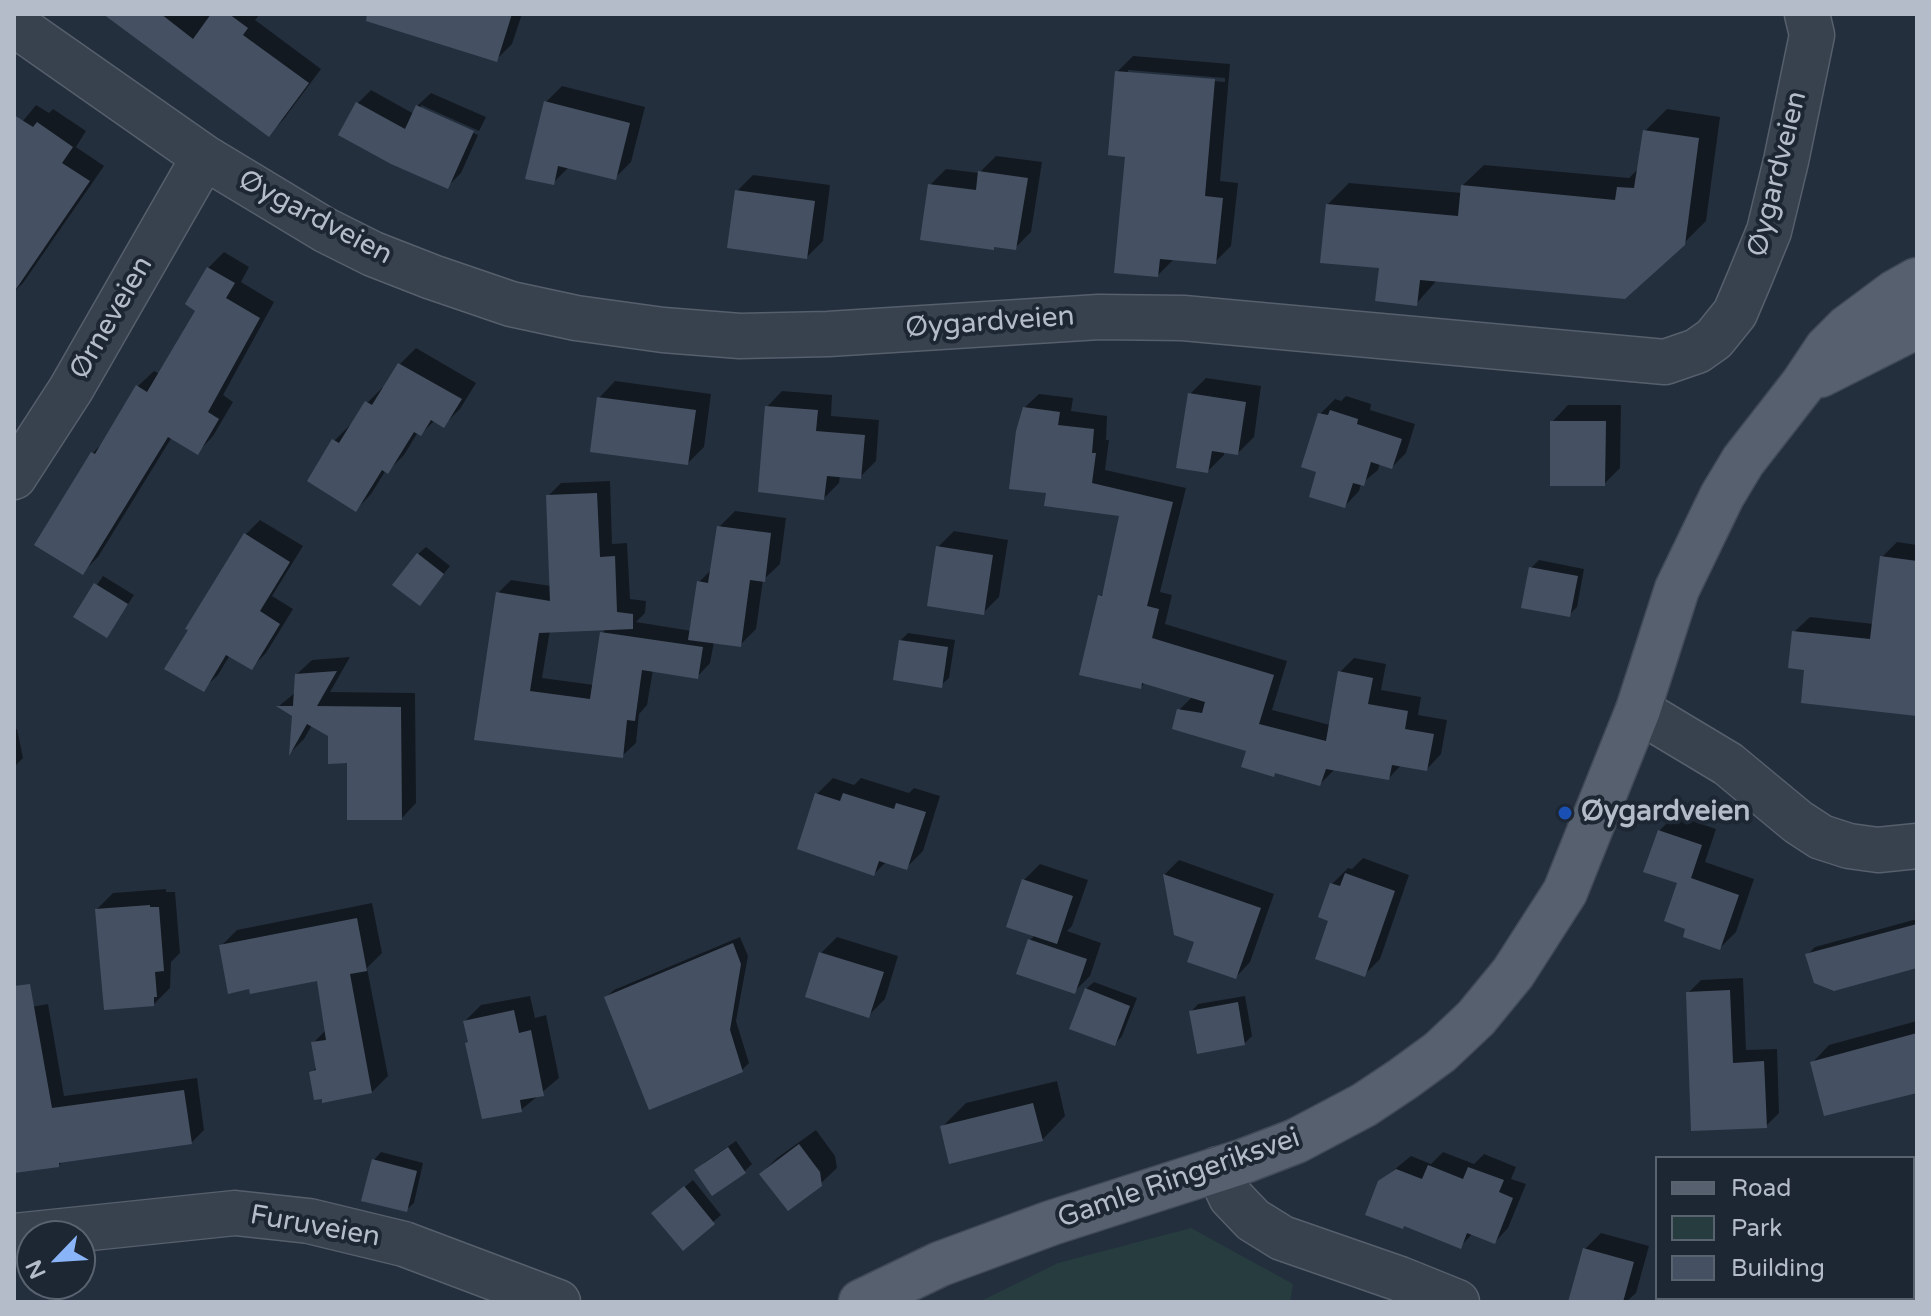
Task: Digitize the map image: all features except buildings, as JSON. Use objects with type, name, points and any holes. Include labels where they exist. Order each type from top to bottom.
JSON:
[{"type":"main road","name":"Gamle Ringeriksvei","points":[[861,1302],[940,1264],[1051,1223],[1296,1141],[1364,1105],[1440,1052],[1476,1018],[1513,973],[1565,892],[1638,710],[1677,589],[1743,461],[1827,348],[1847,328],[1917,280]]},
{"type":"main road","name":"Gamle Ringeriksvei","points":[[1803,384],[1917,326]]},
{"type":"street","name":"Øygardveien","points":[[14,24],[204,157],[325,230],[373,254],[511,304],[576,318],[663,330],[740,336],[828,334],[1099,317],[1183,318],[1665,362],[1697,351],[1714,339],[1740,302],[1769,231],[1817,21]]},
{"type":"street","name":"Ørneveien","points":[[14,477],[71,389],[204,157]]},
{"type":"street","points":[[1638,710],[1728,764],[1798,822],[1821,837],[1849,846],[1878,850],[1917,846]]},
{"type":"street","points":[[1218,1169],[1231,1197],[1253,1220],[1282,1238],[1457,1302]]},
{"type":"street","name":"Furuveien","points":[[14,1236],[235,1213],[309,1221],[404,1244],[558,1302]]},
{"type":"green space","points":[[1191,1228],[1293,1284],[1290,1302],[979,1302],[1058,1263]]},
{"type":"place","name":"Øygardveien","points":[[1565,813]]}]
